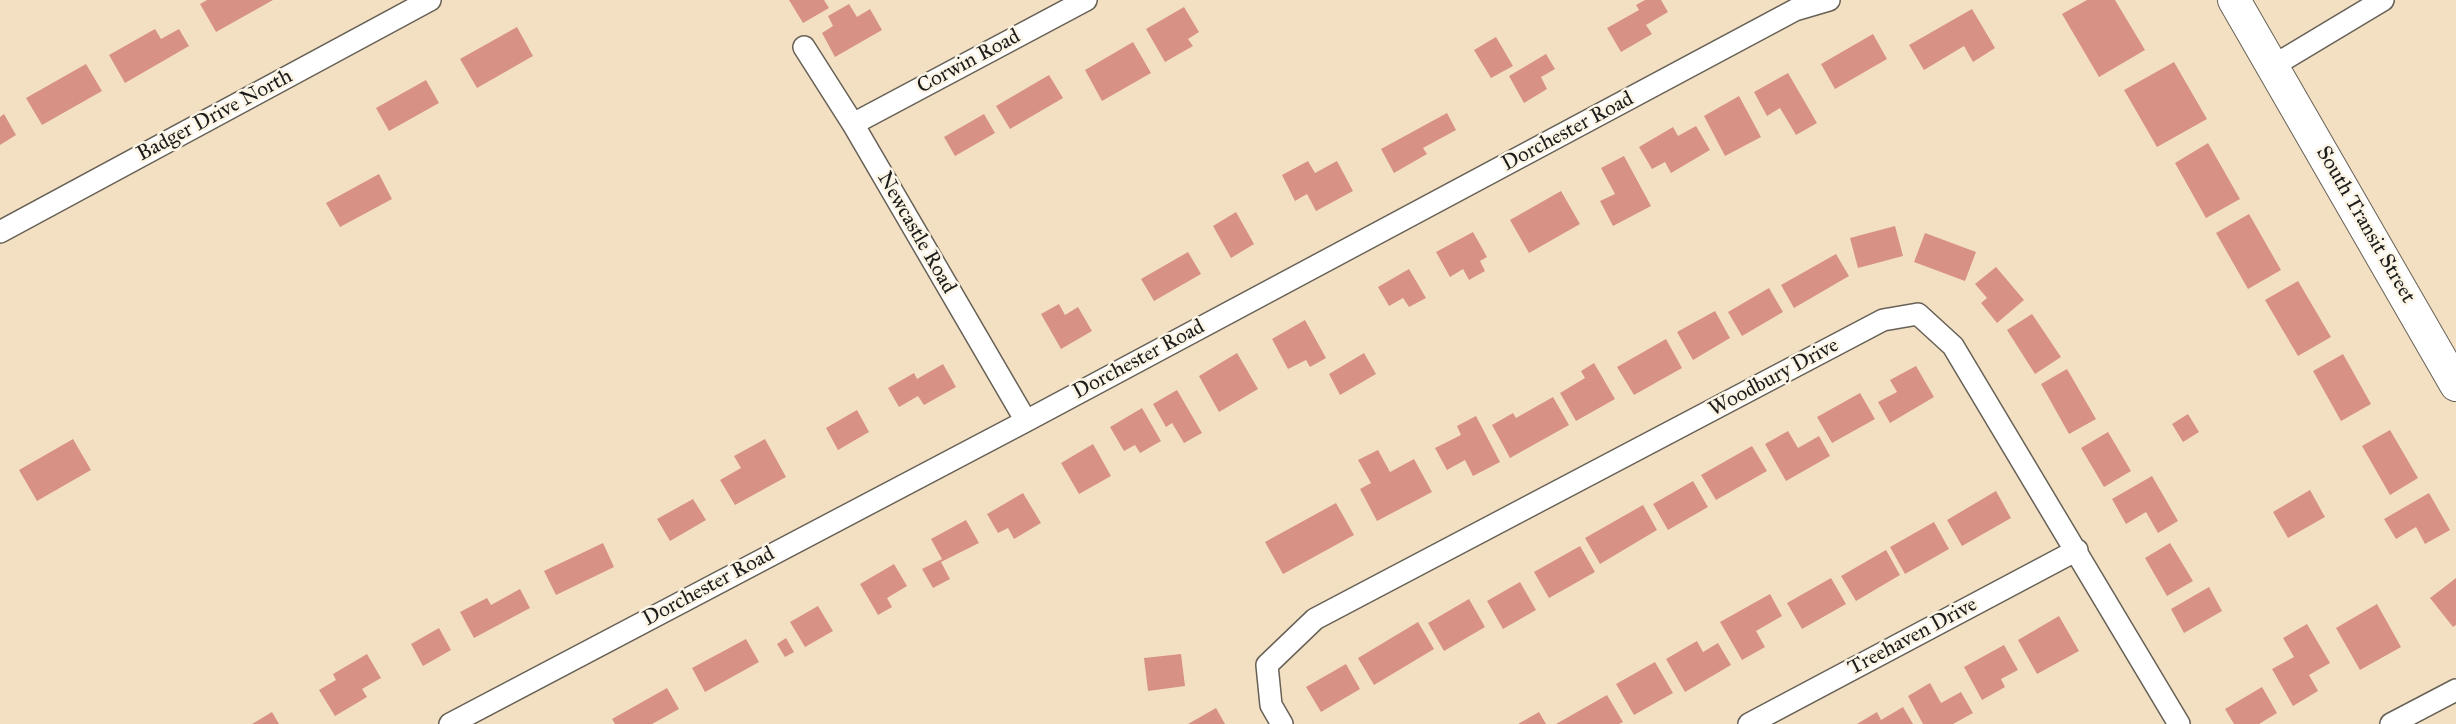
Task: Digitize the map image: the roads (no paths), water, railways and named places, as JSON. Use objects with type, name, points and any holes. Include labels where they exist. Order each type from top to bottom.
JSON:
[{"type":"highway","name":"South Transit Street","points":[[2234,0],[2456,385]]},
{"type":"street","name":"Badger Drive North","points":[[0,232],[430,0]]},
{"type":"street","name":"Corwin Road","points":[[853,124],[1086,0]]},
{"type":"street","name":"Dorchester Road","points":[[450,724],[1026,421],[1795,10],[1829,0]]},
{"type":"street","points":[[2273,66],[2383,0]]},
{"type":"street","name":"Newcastle Road","points":[[804,47],[853,124],[1026,421]]},
{"type":"street","name":"Woodbury Drive","points":[[1282,724],[1271,705],[1267,665],[1315,619],[1883,320],[1918,314],[1953,345],[2179,724]]},
{"type":"street","name":"Treehaven Drive","points":[[1749,724],[2077,550]]},
{"type":"street","points":[[2391,724],[2456,690]]}]
